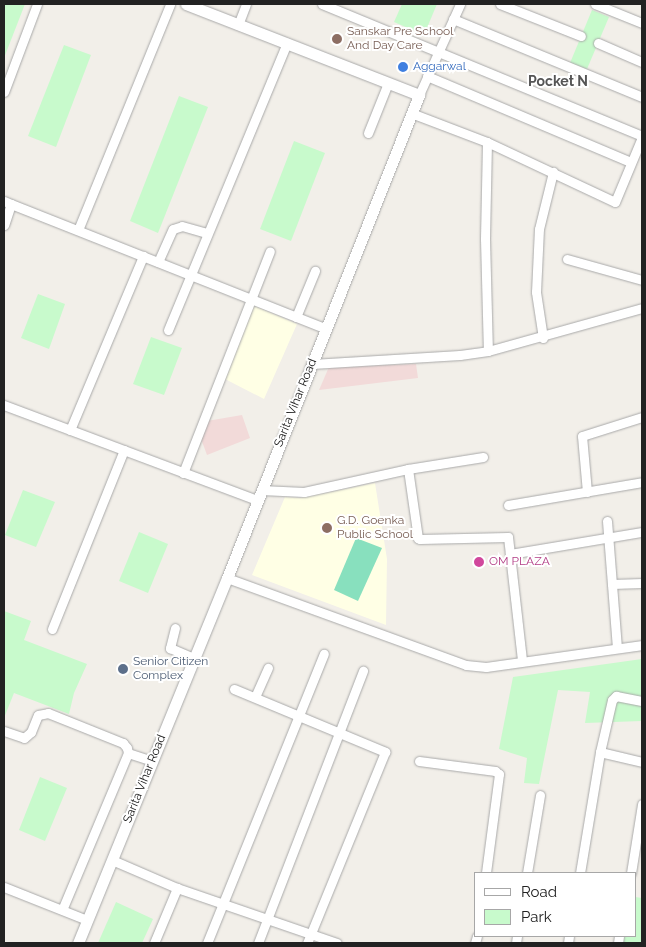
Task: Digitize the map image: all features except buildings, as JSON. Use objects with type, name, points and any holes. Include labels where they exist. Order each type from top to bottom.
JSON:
[{"type":"street","points":[[4,92],[38,4]]},
{"type":"street","points":[[78,230],[170,4]]},
{"type":"street","points":[[186,4],[419,95],[460,4]]},
{"type":"street","points":[[238,25],[246,4]]},
{"type":"street","points":[[322,4],[642,136],[615,202],[487,142],[411,113]]},
{"type":"street","points":[[500,4],[581,36]]},
{"type":"street","points":[[595,4],[642,23]]},
{"type":"street","points":[[454,18],[642,97]]},
{"type":"street","points":[[168,330],[287,43]]},
{"type":"street","points":[[598,43],[642,62]]},
{"type":"street","points":[[427,76],[631,162]]},
{"type":"street","points":[[368,133],[388,83]]},
{"type":"street","name":"Sarita Vihar Road","points":[[78,943],[227,578],[419,95]]},
{"type":"street","points":[[487,142],[485,240],[488,351]]},
{"type":"street","points":[[543,338],[536,299],[538,229],[553,172]]},
{"type":"street","points":[[4,225],[8,203],[326,329]]},
{"type":"street","points":[[158,262],[173,229],[182,226],[207,233]]},
{"type":"street","points":[[183,472],[270,251]]},
{"type":"street","points":[[70,430],[143,256]]},
{"type":"street","points":[[567,259],[642,280]]},
{"type":"street","points":[[296,317],[315,270]]},
{"type":"street","points":[[312,364],[460,355],[488,351],[543,338],[642,308]]},
{"type":"street","points":[[5,409],[70,430],[183,472],[259,495],[304,492],[408,469],[483,457]]},
{"type":"street","points":[[587,492],[582,436],[642,417]]},
{"type":"street","points":[[52,630],[124,450]]},
{"type":"street","points":[[408,469],[420,539],[508,537],[522,660]]},
{"type":"street","points":[[508,505],[642,482]]},
{"type":"street","points":[[606,520],[617,648]]},
{"type":"street","points":[[510,554],[642,532]]},
{"type":"street","points":[[227,578],[466,665],[486,667],[522,660],[642,645]]},
{"type":"street","points":[[612,584],[642,583]]},
{"type":"street","points":[[175,628],[170,648],[194,658]]},
{"type":"street","points":[[208,943],[324,654]]},
{"type":"street","points":[[255,697],[268,668]]},
{"type":"street","points":[[258,943],[363,670]]},
{"type":"street","points":[[234,689],[339,731],[385,752],[307,943]]},
{"type":"street","points":[[580,872],[600,752],[613,697],[642,701]]},
{"type":"street","points":[[5,735],[24,738],[31,732],[38,715],[48,713],[123,743],[128,753],[152,762]]},
{"type":"street","points":[[600,752],[642,762]]},
{"type":"street","points":[[62,910],[128,753]]},
{"type":"street","points":[[419,760],[495,771],[499,774],[486,872]]},
{"type":"street","points":[[527,872],[540,795]]},
{"type":"street","points":[[631,872],[642,804]]},
{"type":"street","points":[[112,860],[177,888],[337,943]]},
{"type":"street","points":[[4,898],[6,888],[87,920]]},
{"type":"street","points":[[154,943],[177,888]]},
{"type":"shaded area","points":[[252,305],[297,324],[264,399],[225,379]]},
{"type":"shaded area","points":[[416,364],[418,378],[319,390],[329,367]]},
{"type":"shaded area","points":[[242,415],[250,438],[207,455],[200,436],[207,421]]},
{"type":"shaded area","name":"G.D. Goenka Public School","points":[[375,483],[387,559],[386,625],[252,575],[285,497],[300,498]]},
{"type":"green space","points":[[4,4],[25,4],[4,58]]},
{"type":"green space","points":[[402,4],[437,4],[424,35],[394,22]]},
{"type":"green space","points":[[592,10],[609,17],[587,69],[570,63]]},
{"type":"green space","points":[[64,45],[91,55],[56,147],[28,136]]},
{"type":"green space","points":[[179,96],[208,107],[158,233],[130,221]]},
{"type":"green space","points":[[294,141],[325,153],[291,241],[260,229]]},
{"type":"green space","points":[[38,294],[65,304],[49,349],[21,338]]},
{"type":"green space","points":[[151,337],[182,348],[164,395],[133,384]]},
{"type":"green space","points":[[23,490],[55,502],[36,547],[5,535]]},
{"type":"green space","points":[[139,532],[168,544],[148,593],[119,581]]},
{"type":"green space","points":[[356,538],[382,548],[358,601],[334,590]]},
{"type":"green space","points":[[4,611],[31,621],[24,640],[87,664],[74,693],[69,714],[14,693],[4,718]]},
{"type":"green space","points":[[642,659],[642,721],[585,723],[590,692],[558,690],[539,784],[524,783],[527,758],[499,749],[513,677]]},
{"type":"green space","points":[[40,777],[67,788],[45,841],[19,830]]},
{"type":"green space","points":[[636,897],[642,898],[642,943],[621,943],[622,937],[636,937]]},
{"type":"green space","points":[[116,902],[153,919],[142,943],[98,943]]},
{"type":"place","name":"Sanskar Pre School And Day Care","points":[[337,39]]},
{"type":"place","name":"Aggarwal","points":[[403,67]]},
{"type":"place","name":"G.D. Goenka Public School","points":[[327,528]]},
{"type":"place","name":"OM PLAZA","points":[[479,562]]},
{"type":"place","name":"Senior Citizen Complex","points":[[123,669]]},
{"type":"district","name":"Pocket N","points":[[558,81]]}]
